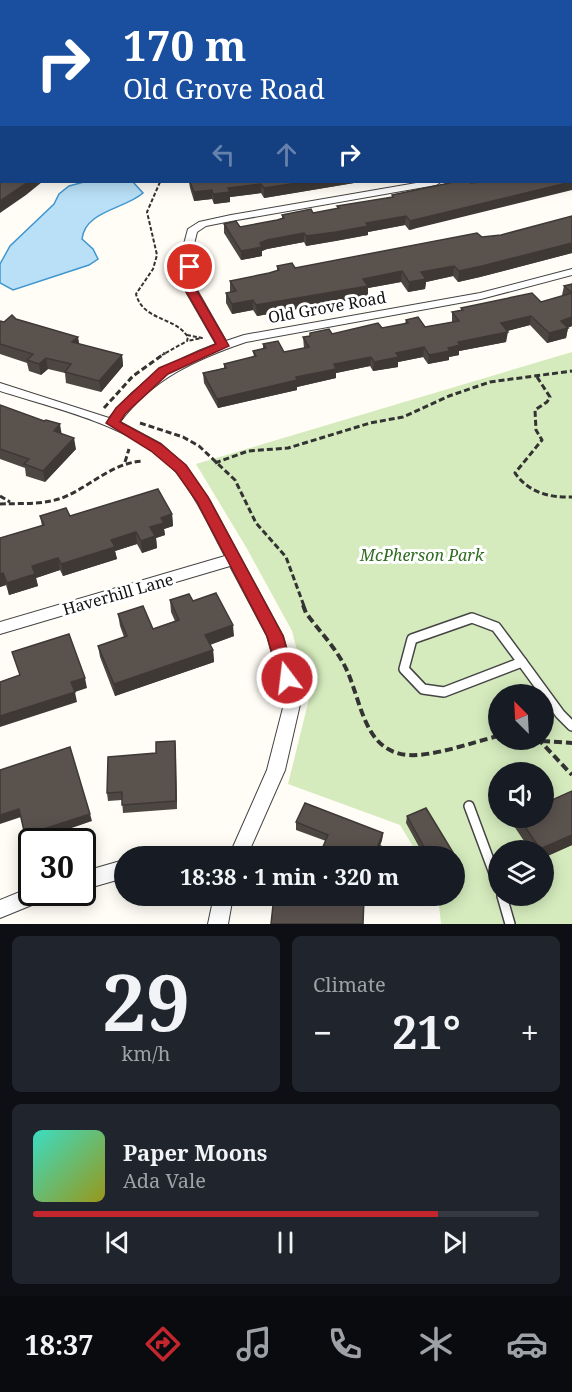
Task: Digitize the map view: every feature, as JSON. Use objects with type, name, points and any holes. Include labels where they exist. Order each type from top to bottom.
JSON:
[{"type":"street","points":[[223,346],[191,291],[189,244],[192,231],[203,224],[231,218],[430,183]]},
{"type":"street","name":"Old Grove Road","points":[[115,419],[163,371],[244,339],[481,296],[572,272]]},
{"type":"street","points":[[0,387],[115,419],[156,447],[181,469],[203,501],[235,559],[275,636],[293,700],[276,770],[242,846]]},
{"type":"street","name":"Haverhill Lane","points":[[0,628],[235,559]]},
{"type":"street","points":[[96,876],[114,872]]},
{"type":"street","points":[[0,909],[18,902]]},
{"type":"street","points":[[218,924],[222,906]]},
{"type":"lane","points":[[522,662],[444,692],[423,689],[404,669],[412,639],[472,618],[496,627],[572,726]]},
{"type":"lane","points":[[469,806],[488,857]]},
{"type":"lane","points":[[505,906],[510,924]]},
{"type":"path","points":[[160,183],[147,208],[147,217],[156,242],[155,264],[150,277],[136,294],[136,300],[145,310],[182,328],[187,335],[187,341]]},
{"type":"path","points":[[187,335],[201,338],[187,341],[155,359],[133,376],[103,407],[115,419],[183,437],[199,446],[235,480],[256,523],[286,557],[306,614],[342,661],[357,693],[369,732],[378,742],[391,752],[409,755],[428,753],[488,738]]},
{"type":"path","points":[[215,463],[248,451],[288,448],[370,423],[403,417],[449,396],[490,382],[572,371]]},
{"type":"path","points":[[537,377],[550,397],[547,402],[535,410],[536,430],[542,440],[540,446],[520,460],[515,473],[519,481],[536,490],[558,498],[572,497]]},
{"type":"path","points":[[124,462],[129,449]]},
{"type":"path","points":[[0,504],[39,503],[60,499],[124,462],[142,461]]},
{"type":"path","points":[[0,496],[12,503]]},
{"type":"path","points":[[554,741],[572,743]]},
{"type":"path","points":[[548,750],[572,775]]},
{"type":"green space","name":"McPherson Park","points":[[572,352],[572,924],[441,924],[439,906],[465,906],[465,846],[413,846],[400,825],[288,784],[309,699],[292,631],[246,547],[196,464]]},
{"type":"water","points":[[80,183],[134,183],[143,193],[90,222],[82,239],[93,249],[98,259],[89,265],[13,290],[0,283],[0,264],[10,246],[54,204],[59,194],[69,186]]},
{"type":"building","points":[[0,183],[27,183],[0,201]]},
{"type":"building","points":[[190,183],[297,183],[264,188],[261,184],[228,188],[230,192],[213,194],[212,190],[194,192]]},
{"type":"building","points":[[449,183],[567,183],[410,221],[406,216],[366,223],[368,226],[336,232],[306,236],[304,233],[267,240],[260,243],[262,247],[241,251],[224,224],[236,221],[240,227],[284,218],[282,215],[311,209],[313,213],[339,208],[337,206],[393,197],[392,195]]},
{"type":"building","points":[[572,216],[572,243],[459,271],[454,266],[421,272],[426,279],[409,282],[402,271],[363,279],[368,286],[256,305],[253,300],[232,304],[226,293],[236,291],[230,281],[279,270],[277,266],[292,263],[295,268],[477,233],[482,237],[501,235]]},
{"type":"building","points":[[572,284],[572,293],[564,286]]},
{"type":"building","points":[[532,293],[541,302],[572,293],[572,317],[561,321],[568,328],[549,333],[531,316],[501,323],[508,332],[458,342],[460,345],[448,348],[450,351],[429,355],[424,347],[396,353],[399,357],[374,362],[371,357],[334,364],[336,369],[296,377],[297,380],[217,399],[203,373],[226,368],[224,364],[256,356],[253,351],[266,348],[263,344],[278,341],[284,352],[309,347],[303,337],[310,336],[310,333],[329,329],[332,334],[378,323],[382,328],[408,323],[406,320],[418,317],[425,327],[459,321],[452,312],[463,310],[461,308]]},
{"type":"building","points":[[12,315],[16,319],[78,337],[72,342],[122,355],[99,381],[65,372],[71,364],[46,358],[39,364],[27,360],[33,354],[0,344],[0,321],[4,322]]},
{"type":"building","points":[[0,405],[44,421],[60,424],[54,431],[74,438],[43,471],[24,464],[29,459],[0,449]]},
{"type":"building","points":[[158,489],[172,514],[161,518],[164,523],[150,527],[155,536],[141,541],[136,532],[111,540],[115,547],[61,564],[58,558],[32,566],[35,574],[7,583],[3,573],[0,574],[0,538],[44,525],[40,516],[66,508],[70,516]]},
{"type":"building","points":[[216,593],[233,625],[205,635],[213,650],[114,684],[98,646],[127,636],[118,614],[143,606],[153,629],[179,620],[170,600],[189,594],[193,601]]},
{"type":"building","points":[[69,634],[85,678],[71,682],[75,692],[0,716],[0,682],[20,675],[12,652]]},
{"type":"building","points":[[175,741],[176,801],[122,805],[122,792],[107,793],[108,757],[156,753],[156,742]]},
{"type":"building","points":[[70,747],[90,814],[47,828],[23,828],[19,809],[0,815],[0,770]]},
{"type":"building","points":[[572,791],[572,835],[554,843],[554,840],[534,840],[526,828],[554,828],[554,799]]},
{"type":"building","points":[[305,803],[383,833],[378,845],[380,846],[323,846],[328,835],[296,822]]},
{"type":"building","points":[[426,808],[449,846],[424,846],[407,816]]},
{"type":"building","points":[[273,906],[364,906],[363,924],[271,924]]},
{"type":"route","points":[[190,267],[191,291],[223,346],[207,350],[163,371],[121,411],[112,423],[156,447],[181,469],[203,501],[275,636],[287,678]]}]
